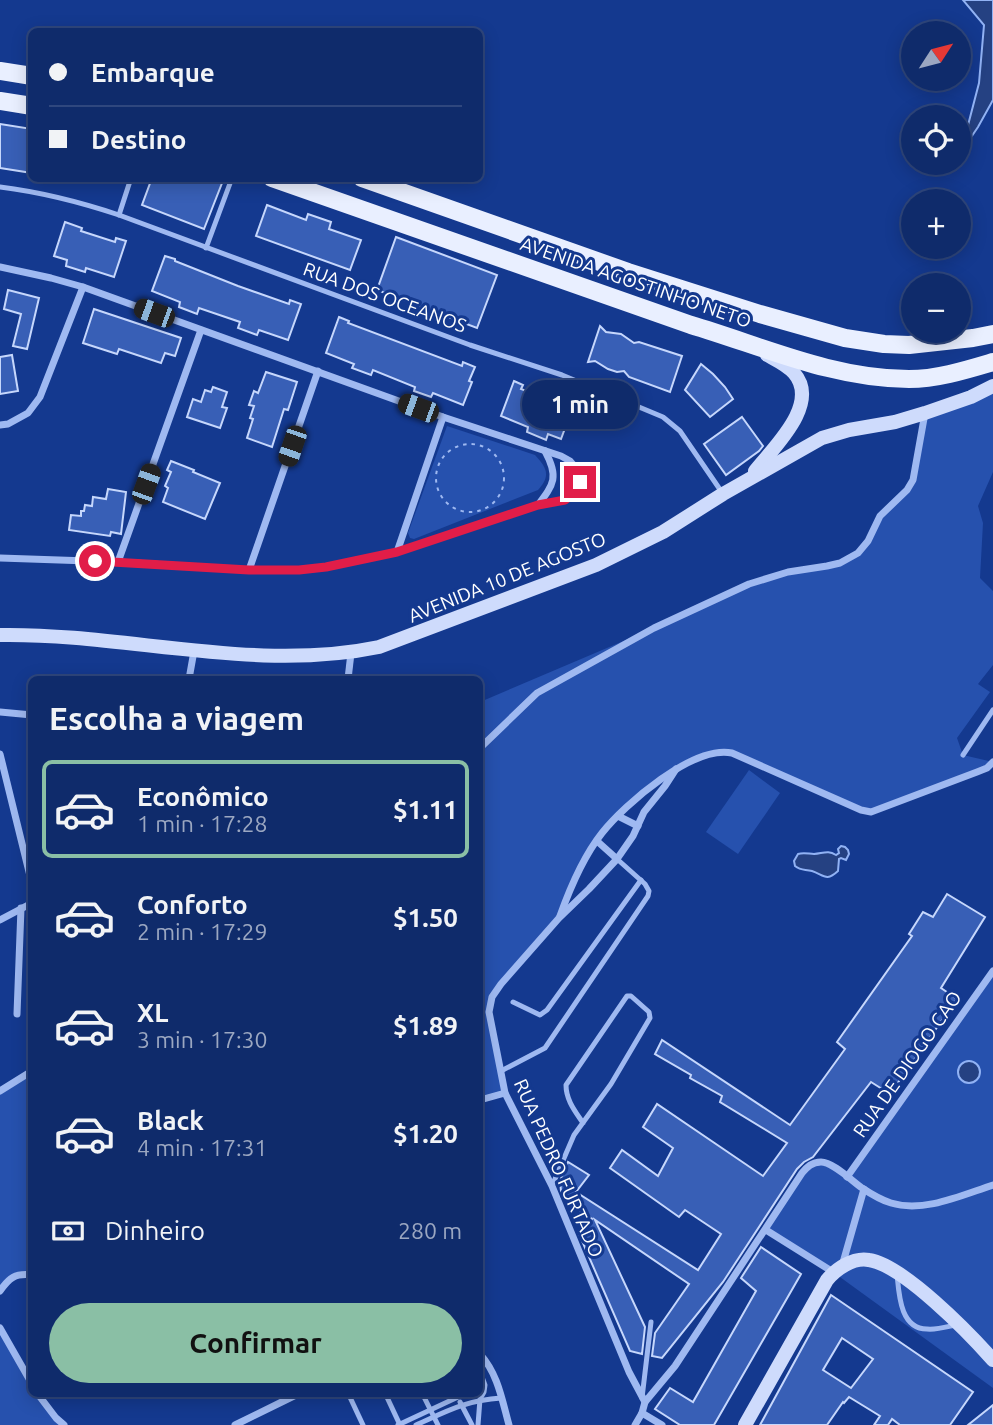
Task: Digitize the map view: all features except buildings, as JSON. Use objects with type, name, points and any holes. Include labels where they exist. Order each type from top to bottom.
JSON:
[{"type":"main road","points":[[0,71],[28,75]]},
{"type":"main road","points":[[0,101],[28,105]]},
{"type":"main road","name":"AVENIDA AGOSTINHO NETO","points":[[283,182],[748,344],[846,373],[912,379],[968,370],[993,362]]},
{"type":"main road","name":"AVENIDA AGOSTINHO NETO","points":[[373,182],[628,272],[845,338],[909,345],[993,334]]},
{"type":"street","points":[[0,267],[83,287],[443,417],[561,456],[570,461],[579,474],[580,482],[576,491],[565,500],[538,505],[397,552],[326,567],[249,570],[0,558]]},
{"type":"street","points":[[0,425],[8,424],[28,413],[40,397],[83,287]]},
{"type":"street","points":[[118,562],[201,330]]},
{"type":"street","points":[[748,344],[795,374],[801,386],[802,403],[793,424],[750,478]]},
{"type":"street","points":[[249,570],[318,371]]},
{"type":"street","name":"AVENIDA 10 DE AGOSTO","points":[[0,635],[112,641],[194,651],[270,656],[351,653],[379,647],[597,565],[663,532],[750,478],[822,438],[925,414],[993,387]]},
{"type":"street","points":[[483,745],[537,693],[654,628],[749,584],[788,572],[827,566],[858,553],[868,541],[880,516],[907,490],[913,480],[925,414]]},
{"type":"street","points":[[397,552],[443,417]]},
{"type":"street","points":[[538,505],[554,482],[553,465],[545,451]]},
{"type":"street","points":[[190,676],[194,651]]},
{"type":"street","points":[[348,676],[351,653]]},
{"type":"street","points":[[0,712],[28,715]]},
{"type":"street","name":"RUA PEDRO FURTADO","points":[[559,918],[573,883],[597,841],[618,816],[676,769],[715,753],[732,753],[871,812],[987,768],[993,761]]},
{"type":"street","points":[[0,754],[28,868]]},
{"type":"street","name":"RUA PEDRO FURTADO","points":[[644,1400],[629,1372],[552,1186],[505,1093],[489,1012],[492,997],[501,984],[559,918],[617,859],[633,836],[644,812],[676,769]]},
{"type":"street","points":[[618,816],[638,826]]},
{"type":"street","points":[[597,841],[617,859]]},
{"type":"street","points":[[0,920],[28,905]]},
{"type":"street","points":[[17,1014],[20,908]]},
{"type":"street","name":"RUA DE DIOGO CAO","points":[[847,1177],[993,971]]},
{"type":"street","points":[[0,1091],[28,1074]]},
{"type":"street","points":[[483,1099],[505,1093]]},
{"type":"street","points":[[635,1425],[642,1413],[644,1400],[675,1366],[802,1173],[811,1165],[817,1162],[827,1164],[864,1189],[894,1204],[910,1206],[930,1204],[993,1185]]},
{"type":"street","points":[[838,1270],[864,1189]]},
{"type":"street","points":[[766,1230],[838,1270]]},
{"type":"street","points":[[745,1425],[822,1287],[838,1270],[854,1261],[868,1259],[897,1271],[960,1325],[993,1360]]},
{"type":"street","points":[[0,1291],[7,1281],[19,1274],[28,1275]]},
{"type":"street","points":[[0,1328],[28,1377]]},
{"type":"street","points":[[483,1358],[497,1383],[509,1425]]},
{"type":"street","points":[[40,1397],[64,1425]]},
{"type":"street","points":[[235,1425],[292,1397]]},
{"type":"street","points":[[642,1413],[661,1425]]},
{"type":"lane","points":[[119,215],[130,182]]},
{"type":"lane","points":[[206,248],[231,182]]},
{"type":"lane","name":"RUA DOS OCEANOS","points":[[0,187],[119,215],[470,345],[562,375],[663,416],[687,440],[723,494]]},
{"type":"lane","points":[[962,755],[993,710]]},
{"type":"lane","points":[[501,1071],[545,1048],[648,896],[649,891],[640,880],[617,859]]},
{"type":"lane","points":[[513,1002],[540,1015],[547,1010],[640,880]]},
{"type":"lane","points":[[552,1186],[574,1135],[583,1123],[611,1084],[650,1018],[649,1012],[631,996],[627,996],[566,1085],[570,1104],[583,1123]]},
{"type":"lane","points":[[897,1271],[901,1306],[913,1325],[924,1329],[960,1325]]},
{"type":"lane","points":[[644,1400],[651,1322]]},
{"type":"lane","points":[[483,1373],[491,1370]]},
{"type":"lane","points":[[350,1397],[364,1425]]},
{"type":"lane","points":[[387,1397],[399,1425],[453,1397]]},
{"type":"lane","points":[[424,1397],[438,1425]]},
{"type":"lane","points":[[459,1397],[472,1425]]},
{"type":"lane","points":[[416,1425],[461,1404],[480,1399],[501,1398]]},
{"type":"lane","points":[[478,1425],[480,1399]]},
{"type":"path","points":[[464,444],[487,447],[496,455],[505,477],[503,489],[497,499],[488,507],[477,511],[465,512],[454,508],[438,490],[436,478],[444,456],[452,448],[464,444]]},
{"type":"shaded area","points":[[963,0],[993,0],[993,100],[971,137],[971,114],[979,83],[984,25]]},
{"type":"shaded area","points":[[993,386],[993,472],[978,506],[983,523],[980,578],[993,591],[993,665],[978,684],[990,692],[957,738],[963,755],[993,762],[987,768],[871,812],[723,751],[676,769],[635,801],[597,841],[559,918],[501,984],[489,1012],[505,1093],[483,1099],[483,701],[654,628],[749,584],[827,566],[858,553],[880,516],[913,481],[925,413]]},
{"type":"shaded area","points":[[447,426],[535,455],[545,468],[545,480],[538,490],[414,539],[410,538],[408,533]]},
{"type":"shaded area","points":[[749,770],[780,793],[738,854],[706,832]]},
{"type":"shaded area","points":[[841,846],[848,850],[849,854],[846,860],[839,859],[838,871],[831,876],[825,877],[795,866],[794,861],[798,854],[828,852],[836,855]]},
{"type":"shaded area","points":[[993,971],[993,1388],[833,1272],[766,1230],[802,1173],[817,1162],[847,1176]]},
{"type":"shaded area","points":[[969,1061],[977,1064],[980,1072],[977,1080],[969,1083],[961,1080],[958,1072],[961,1064]]},
{"type":"shaded area","points":[[28,1073],[28,1275],[19,1274],[0,1291],[0,1091]]},
{"type":"shaded area","points":[[0,1328],[28,1379],[28,1397],[40,1397],[64,1425],[0,1425]]},
{"type":"route","points":[[95,561],[249,570],[326,567],[397,552],[538,505],[565,500],[576,491],[580,482]]}]
